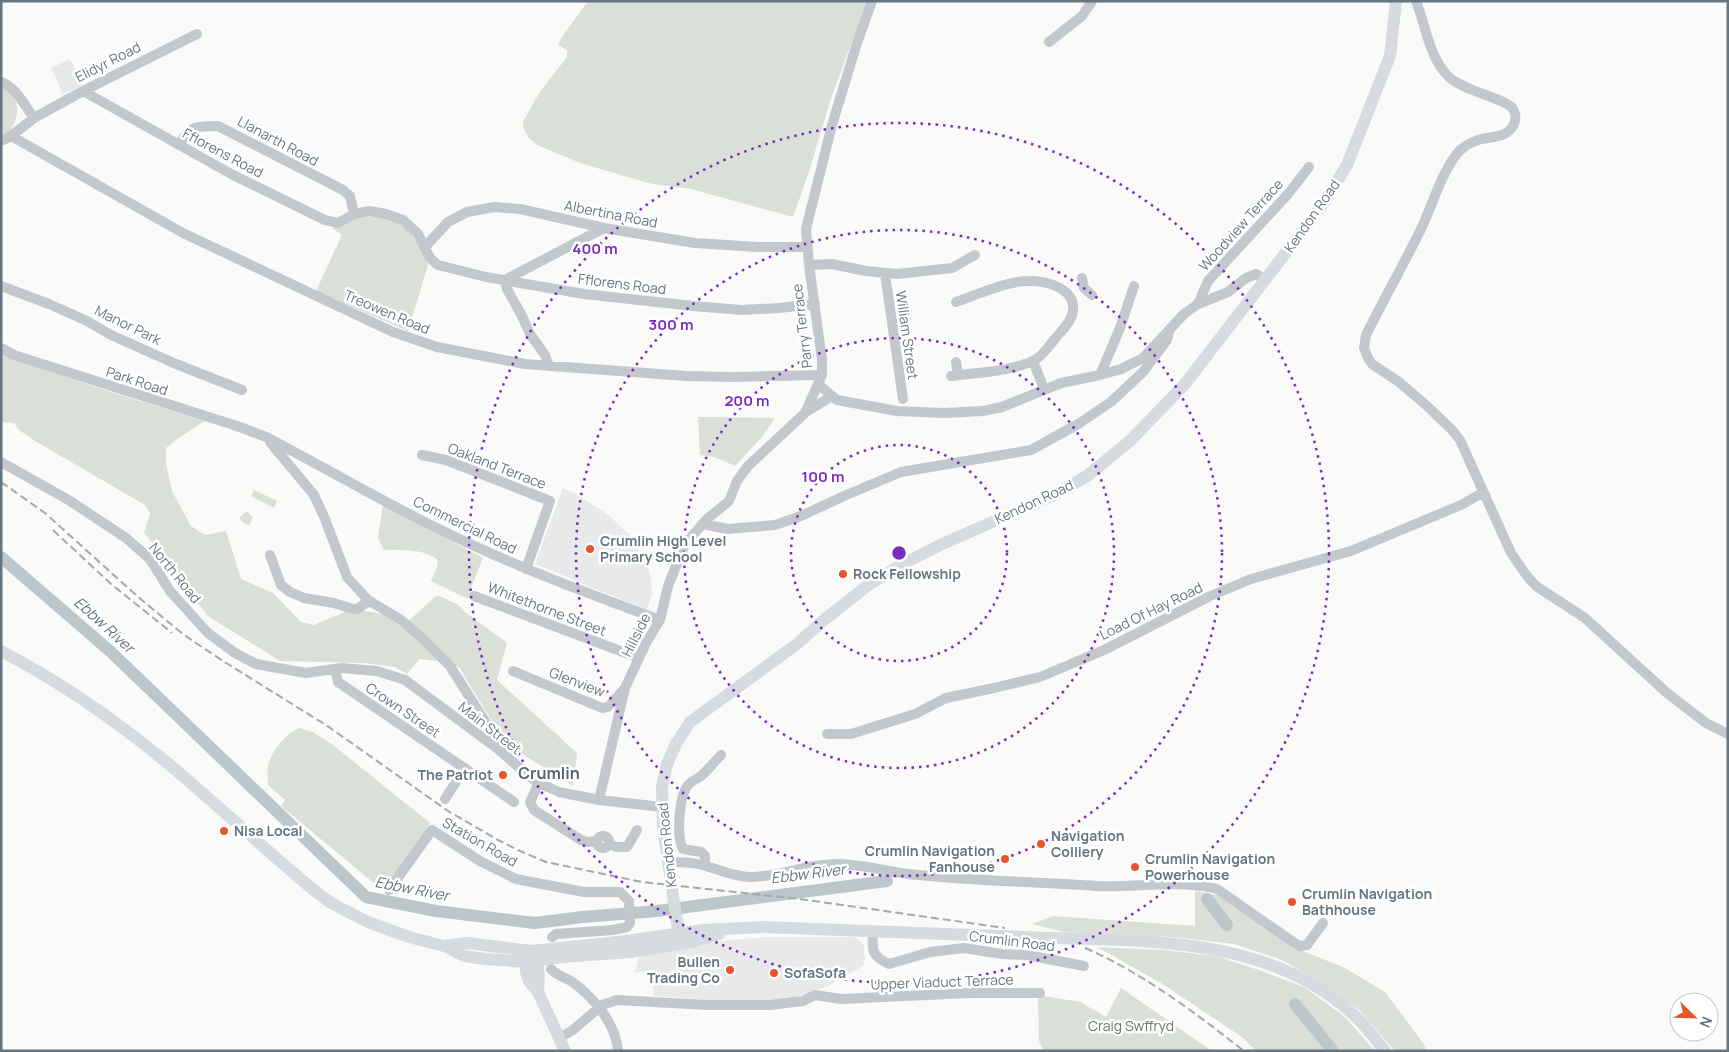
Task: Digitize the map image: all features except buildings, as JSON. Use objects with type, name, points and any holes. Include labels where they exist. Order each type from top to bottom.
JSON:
[{"type":"main road","name":"Kendon Road","points":[[679,939],[662,807],[662,787],[667,764],[676,744],[690,722],[797,644],[867,586],[899,566],[940,545],[1054,495],[1088,476],[1130,441],[1185,384],[1321,207],[1347,165],[1390,56],[1396,1]]},
{"type":"main road","points":[[1,651],[34,669],[138,740],[331,903],[368,922],[409,937],[444,946],[464,956],[499,960],[531,958],[605,944],[679,939],[703,930],[736,928],[1137,940],[1198,946],[1236,954],[1281,969],[1314,985],[1356,1016],[1385,1051]]},
{"type":"main road","points":[[444,946],[467,943],[531,958]]},
{"type":"main road","points":[[529,981],[526,972],[531,958]]},
{"type":"main road","points":[[531,958],[539,974],[538,992]]},
{"type":"main road","points":[[499,960],[521,974],[538,992],[565,1051]]},
{"type":"street","name":"Parry Terrace","points":[[820,379],[822,360],[806,247],[808,221],[832,125],[872,1]]},
{"type":"street","points":[[1049,42],[1082,16],[1092,1]]},
{"type":"street","points":[[1416,1],[1431,48],[1442,69],[1450,78],[1477,93],[1508,104],[1516,117],[1512,128],[1505,134],[1469,144],[1455,155],[1421,228],[1366,335],[1364,348],[1372,364],[1399,382],[1452,430],[1470,462],[1482,493],[1511,553],[1536,586],[1585,618],[1637,667],[1706,723],[1728,734]]},
{"type":"street","name":"Elidyr Road","points":[[6,138],[34,118],[83,91],[197,34]]},
{"type":"street","points":[[1,82],[7,84],[18,94],[34,118]]},
{"type":"street","name":"Fflorens Road","points":[[83,91],[232,175],[324,220],[338,223],[354,214],[370,211],[403,220],[418,234],[430,258],[438,265],[505,280],[584,294],[693,306],[742,310],[815,304]]},
{"type":"street","name":"Llanarth Road","points":[[179,146],[186,133],[199,126],[218,126],[343,190],[350,196],[354,214]]},
{"type":"street","name":"Treowen Road","points":[[6,138],[183,233],[393,332],[445,349],[525,364],[549,366],[686,376],[820,379]]},
{"type":"street","name":"Woodview Terrace","points":[[1198,304],[1208,281],[1288,194],[1309,167]]},
{"type":"street","name":"Albertina Road","points":[[425,247],[448,222],[467,212],[494,206],[520,209],[604,228],[695,243],[758,247],[806,247]]},
{"type":"street","points":[[549,366],[545,355],[530,334],[506,289],[505,280],[604,228]]},
{"type":"street","points":[[808,265],[832,264],[885,274],[897,274],[952,268],[974,255]]},
{"type":"street","name":"William Street","points":[[885,274],[903,399]]},
{"type":"street","points":[[820,379],[837,400],[897,411],[944,413],[983,411],[1002,407],[1061,383],[1100,376],[1121,369],[1143,358],[1184,314],[1198,304],[1228,292],[1246,278],[1256,274],[1265,279]]},
{"type":"street","points":[[956,302],[1008,285],[1028,281],[1044,282],[1061,288],[1069,296],[1072,301],[1073,314],[1067,325],[1038,359],[1013,367],[954,376],[956,362]]},
{"type":"street","name":"Manor Park","points":[[1,286],[49,304],[176,364],[242,390]]},
{"type":"street","points":[[1100,376],[1120,328],[1134,286]]},
{"type":"street","points":[[1069,296],[1086,287]]},
{"type":"street","points":[[703,524],[727,529],[774,525],[801,516],[902,472],[1031,450],[1080,424],[1112,401],[1143,372],[1167,340],[1169,332]]},
{"type":"street","name":"Park Road","points":[[1,348],[14,356],[238,426],[266,437]]},
{"type":"street","points":[[1033,361],[1044,389]]},
{"type":"street","name":"Hillside","points":[[599,800],[625,688],[660,620],[668,586],[685,544],[703,524],[729,501],[737,481],[748,466],[805,413],[820,379]]},
{"type":"street","points":[[805,413],[832,396]]},
{"type":"street","points":[[266,437],[314,495],[325,519],[346,578],[369,601],[401,620],[450,666],[493,734],[498,749]]},
{"type":"street","name":"Commercial Road","points":[[266,437],[443,532],[526,569],[660,620]]},
{"type":"street","name":"Oakland Terrace","points":[[422,455],[446,460],[550,501],[526,569]]},
{"type":"street","name":"North Road","points":[[1,462],[67,498],[126,538],[150,559],[170,591],[208,633],[235,653],[256,664],[281,669],[306,673],[334,669]]},
{"type":"street","name":"Load Of Hay Road","points":[[827,734],[851,734],[915,714],[946,698],[1040,676],[1104,650],[1208,597],[1251,579],[1351,551],[1461,505],[1482,493]]},
{"type":"street","points":[[270,555],[281,585],[290,592],[304,598],[334,603],[353,609],[363,606],[369,601]]},
{"type":"street","name":"Whitethorne Street","points":[[474,596],[639,658]]},
{"type":"street","name":"Main Street","points":[[334,669],[377,671],[405,680],[498,749],[530,778],[559,792],[599,800],[662,807]]},
{"type":"street","name":"Crown Street","points":[[334,669],[338,682],[514,802]]},
{"type":"street","name":"Glenview","points":[[513,671],[602,708],[608,707],[625,688]]},
{"type":"street","points":[[704,865],[705,856],[701,852],[683,849],[680,844],[679,835],[683,793],[689,784],[701,777],[721,755]]},
{"type":"street","points":[[445,799],[465,768]]},
{"type":"street","points":[[539,783],[530,802],[534,810],[581,840],[588,842],[597,841],[603,836],[607,838],[609,844],[616,847],[627,847],[637,830]]},
{"type":"street","name":"Station Road","points":[[389,890],[432,830],[480,861],[510,877],[584,892],[617,891],[628,898],[630,904],[630,921],[628,926],[620,930],[556,934],[552,936]]},
{"type":"street","points":[[669,862],[704,865],[722,872],[748,877],[770,876],[820,865],[836,864],[954,878],[1096,886],[1205,886],[1216,889],[1299,946],[1307,945],[1324,923]]},
{"type":"street","name":"Crumlin Road","points":[[873,931],[872,948],[876,957],[889,964],[930,952],[964,948],[1002,954],[1027,955],[1084,966]]},
{"type":"street","points":[[551,969],[581,989],[598,1008],[610,1025],[617,1042],[618,1051]]},
{"type":"street","name":"Upper Viaduct Terrace","points":[[598,1008],[610,1001],[617,1000],[708,1005],[770,1005],[803,1001],[815,995],[841,999],[970,993],[1040,993]]},
{"type":"street","points":[[558,1038],[573,1030],[598,1008]]},
{"type":"shaded area","points":[[70,59],[83,85],[63,94],[51,68]]},
{"type":"shaded area","name":"Crumlin High Level Primary School","points":[[563,488],[607,514],[630,535],[647,564],[651,578],[652,593],[647,610],[535,564]]},
{"type":"shaded area","points":[[767,937],[854,937],[864,946],[865,960],[863,966],[828,986],[803,995],[781,1000],[746,1002],[654,996],[652,970],[635,973],[639,956],[721,941]]},
{"type":"green space","points":[[588,1],[867,1],[830,101],[809,172],[793,217],[691,189],[652,184],[580,163],[537,145],[529,138],[524,129],[523,122],[539,93],[567,57],[567,50],[558,45]]},
{"type":"green space","points":[[1,85],[15,99],[17,115],[10,131],[1,137]]},
{"type":"green space","points":[[373,216],[385,218],[408,231],[419,245],[428,265],[408,331],[316,291],[342,235],[332,228],[357,218]]},
{"type":"green space","points":[[1,352],[77,381],[205,421],[166,448],[166,463],[172,491],[191,526],[205,535],[226,531],[241,579],[273,593],[301,622],[314,625],[345,612],[365,611],[382,614],[402,627],[437,595],[457,604],[507,643],[497,680],[577,753],[573,786],[505,743],[459,667],[438,661],[420,659],[407,674],[395,667],[364,663],[280,661],[208,616],[144,533],[150,513],[145,505],[35,441],[19,430],[14,423],[1,422]]},
{"type":"green space","points":[[698,417],[775,418],[763,436],[735,466],[715,457],[700,455]]},
{"type":"green space","points":[[254,490],[277,501],[274,508],[251,496]]},
{"type":"green space","points":[[383,504],[483,558],[468,599],[431,581],[437,568],[438,560],[432,556],[412,551],[384,550],[378,538]]},
{"type":"green space","points":[[247,511],[253,518],[249,525],[239,518]]},
{"type":"green space","points":[[299,728],[313,732],[333,745],[430,823],[394,884],[384,889],[376,885],[281,806],[285,800],[268,785],[268,765],[273,753],[284,739]]},
{"type":"green space","points":[[1195,891],[1217,895],[1300,950],[1343,967],[1385,992],[1427,1051],[1395,1051],[1359,1010],[1324,984],[1282,960],[1234,944],[1174,937],[1064,932],[1032,924],[1053,916],[1195,926]]},
{"type":"green space","points":[[1097,947],[1163,950],[1216,956],[1259,970],[1304,987],[1345,1017],[1375,1051],[1256,1051],[1242,1037],[1161,983]]},
{"type":"green space","name":"Craig Swffryd","points":[[1121,988],[1212,1051],[1044,1051],[1039,1041],[1038,995],[1080,1002],[1106,1017]]},
{"type":"waterway","name":"Ebbw River","points":[[1,557],[111,652],[366,897],[436,911],[535,923],[657,911],[887,881]]},
{"type":"waterway","name":"Ebbw River","points":[[1207,899],[1227,925]]},
{"type":"waterway","name":"Ebbw River","points":[[1295,1004],[1333,1051]]},
{"type":"railway","points":[[1,482],[45,513],[137,596],[184,635],[326,725],[448,811],[520,851],[546,862],[642,882],[800,899],[1005,928]]},
{"type":"railway","points":[[53,530],[111,584],[172,633]]},
{"type":"railway","points":[[1085,948],[1148,981],[1244,1051]]},
{"type":"place","name":"Crumlin High Level Primary School","points":[[590,549]]},
{"type":"place","name":"Rock Fellowship","points":[[843,574]]},
{"type":"place","name":"The Patriot","points":[[503,775]]},
{"type":"place","name":"Nisa Local","points":[[224,831]]},
{"type":"place","name":"Navigation Colliery","points":[[1041,844]]},
{"type":"place","name":"Crumlin Navigation Fanhouse","points":[[1005,859]]},
{"type":"place","name":"Crumlin Navigation Powerhouse","points":[[1135,867]]},
{"type":"place","name":"Crumlin Navigation Bathhouse","points":[[1292,902]]},
{"type":"place","name":"Bullen Trading Co","points":[[730,970]]},
{"type":"place","name":"SofaSofa","points":[[774,973]]},
{"type":"district","name":"Crumlin","points":[[549,773]]}]
